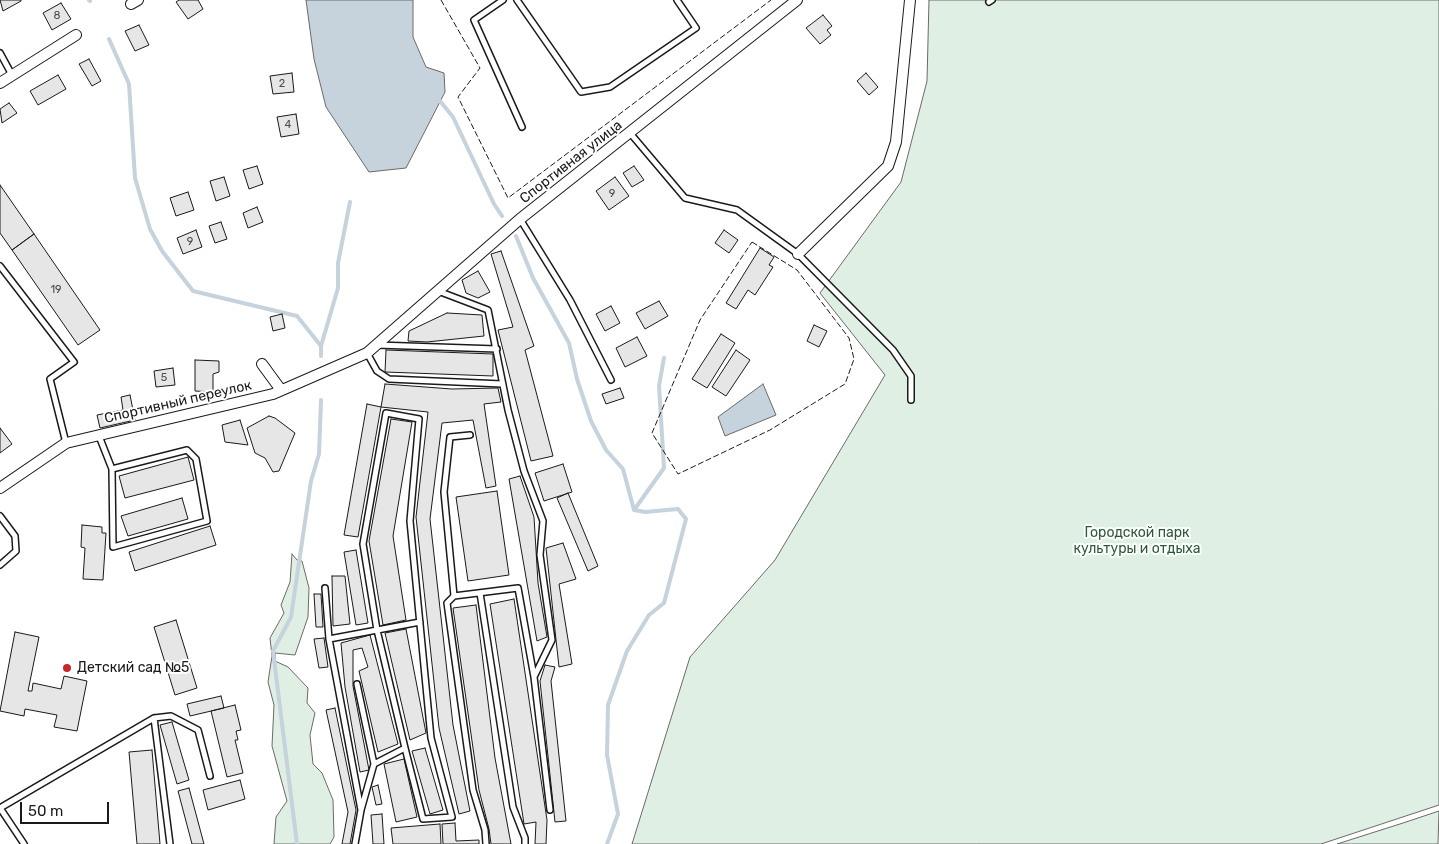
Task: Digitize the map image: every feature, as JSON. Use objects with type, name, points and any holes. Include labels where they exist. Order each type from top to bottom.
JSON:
[{"type":"street","name":"Спортивная улица","points":[[367,353],[520,219],[797,0]]},
{"type":"street","points":[[798,254],[888,166],[896,142],[910,0]]},
{"type":"street","points":[[0,83],[76,35]]},
{"type":"street","name":"Спортивный переулок","points":[[0,488],[66,443],[281,390],[367,353]]},
{"type":"street","points":[[262,364],[281,390]]},
{"type":"lane","points":[[503,0],[474,20],[522,127]]},
{"type":"lane","points":[[517,0],[580,92],[610,87],[696,28],[677,0]]},
{"type":"lane","points":[[0,53],[12,75]]},
{"type":"lane","points":[[630,133],[685,198],[737,210],[798,254],[893,350],[911,376],[911,400]]},
{"type":"lane","points":[[520,219],[570,300],[611,380]]},
{"type":"lane","points":[[0,266],[74,362],[50,379],[66,443]]},
{"type":"lane","points":[[437,290],[488,310],[498,349],[502,384],[524,470],[543,521],[540,555],[552,640],[534,677]]},
{"type":"lane","points":[[376,345],[498,349]]},
{"type":"lane","points":[[367,353],[377,371],[389,379],[502,384]]},
{"type":"lane","points":[[386,414],[420,419],[410,521],[431,738],[452,816],[423,820],[377,630],[362,544],[386,414]]},
{"type":"lane","points":[[454,596],[444,492],[450,437],[470,434]]},
{"type":"lane","points":[[99,436],[112,469],[113,547],[207,521],[196,458],[187,450],[112,469]]},
{"type":"lane","points":[[0,516],[15,536],[16,551],[0,565]]},
{"type":"lane","points":[[325,588],[329,639],[361,810]]},
{"type":"lane","points":[[486,844],[485,830],[472,790],[447,603],[454,596],[518,588],[534,677],[550,810]]},
{"type":"lane","points":[[480,593],[513,807],[525,844]]},
{"type":"lane","points":[[329,639],[420,622]]},
{"type":"lane","points":[[355,844],[361,810],[374,764],[357,684]]},
{"type":"lane","points":[[24,844],[0,808],[154,718],[171,716],[198,730],[210,776]]},
{"type":"lane","points":[[154,718],[170,844]]},
{"type":"lane","points":[[374,764],[405,748]]},
{"type":"green space","name":"Городской парк культуры и отдыха","points":[[929,0],[1439,0],[1439,805],[1321,844],[632,844],[690,657],[775,560],[885,375],[820,293],[901,182],[927,81]]},
{"type":"green space","points":[[292,554],[297,560],[302,561],[309,588],[308,617],[295,655],[275,653],[275,661],[288,667],[308,688],[307,703],[315,713],[310,735],[313,764],[322,773],[333,800],[334,837],[330,844],[274,844],[276,817],[287,801],[272,746],[274,705],[268,682],[272,656],[270,638],[284,613],[281,605],[290,582]]},
{"type":"green space","points":[[1439,811],[1438,844],[1337,844],[1403,823]]},
{"type":"shaded area","points":[[306,0],[413,0],[413,37],[426,67],[444,73],[445,92],[406,168],[369,172],[326,107],[314,59]]},
{"type":"shaded area","points":[[763,384],[776,415],[725,436],[718,417]]},
{"type":"building","points":[[0,0],[21,0],[21,1],[3,11]]},
{"type":"building","points":[[179,0],[198,0],[203,9],[188,19],[176,2]]},
{"type":"building","points":[[61,3],[71,19],[52,30],[43,13]]},
{"type":"building","points":[[823,15],[832,26],[827,30],[831,35],[820,44],[806,28]]},
{"type":"building","points":[[139,25],[149,45],[135,51],[125,31]]},
{"type":"building","points":[[89,59],[101,81],[92,86],[79,64]]},
{"type":"building","points":[[292,73],[294,92],[273,94],[270,76]]},
{"type":"building","points":[[866,73],[878,87],[869,95],[857,81]]},
{"type":"building","points":[[58,75],[66,89],[38,105],[30,91]]},
{"type":"building","points":[[9,103],[17,113],[2,123],[0,109]]},
{"type":"building","points":[[296,114],[299,134],[281,137],[277,117]]},
{"type":"building","points":[[257,166],[263,184],[249,189],[243,170]]},
{"type":"building","points":[[634,166],[644,180],[632,187],[623,173]]},
{"type":"building","points":[[224,177],[230,196],[216,201],[210,181]]},
{"type":"building","points":[[615,177],[629,196],[609,210],[596,191]]},
{"type":"building","points":[[0,185],[34,234],[12,250],[0,233]]},
{"type":"building","points":[[188,192],[194,210],[176,216],[170,198]]},
{"type":"building","points":[[257,207],[263,222],[248,228],[243,213]]},
{"type":"building","points":[[221,222],[227,239],[215,243],[209,226]]},
{"type":"building","points":[[196,230],[202,247],[183,254],[177,238]]},
{"type":"building","points":[[724,230],[738,240],[729,253],[715,243]]},
{"type":"building","points":[[34,234],[100,330],[78,345],[12,250]]},
{"type":"building","points":[[760,248],[774,257],[769,265],[773,267],[755,295],[748,290],[736,309],[726,303]]},
{"type":"building","points":[[501,251],[534,346],[525,350],[553,456],[531,461],[498,330],[513,327],[491,254]]},
{"type":"building","points":[[478,271],[490,292],[478,298],[466,293],[462,280]]},
{"type":"building","points":[[659,301],[668,316],[645,329],[636,313]]},
{"type":"building","points":[[611,306],[620,323],[605,331],[596,314]]},
{"type":"building","points":[[447,313],[482,315],[484,336],[427,342],[408,341],[409,331]]},
{"type":"building","points":[[282,314],[285,328],[273,331],[270,317]]},
{"type":"building","points":[[814,325],[827,331],[819,347],[807,341]]},
{"type":"building","points":[[721,334],[735,343],[707,388],[692,379]]},
{"type":"building","points":[[637,337],[647,356],[625,367],[616,348]]},
{"type":"building","points":[[386,350],[493,354],[493,376],[385,372]]},
{"type":"building","points":[[736,350],[750,360],[726,396],[712,387]]},
{"type":"building","points":[[195,360],[219,361],[219,372],[213,374],[213,392],[195,391]]},
{"type":"building","points":[[173,368],[175,385],[156,387],[154,371]]},
{"type":"building","points":[[385,384],[452,389],[498,388],[501,402],[484,404],[496,486],[486,488],[473,420],[442,423],[430,519],[453,725],[470,811],[459,814],[439,728],[416,517],[428,412],[381,407]]},
{"type":"building","points":[[620,388],[624,398],[606,404],[602,394]]},
{"type":"building","points":[[130,395],[135,420],[100,428],[97,415],[123,410],[121,397]]},
{"type":"building","points":[[367,404],[381,407],[358,537],[344,535]]},
{"type":"building","points":[[269,416],[275,418],[295,433],[279,471],[273,472],[265,458],[255,453],[247,428]]},
{"type":"building","points":[[391,419],[412,422],[393,536],[406,620],[383,625],[369,541]]},
{"type":"building","points":[[240,420],[248,445],[225,442],[222,425]]},
{"type":"building","points":[[0,428],[12,444],[0,453]]},
{"type":"building","points":[[188,457],[194,480],[125,498],[119,476]]},
{"type":"building","points":[[563,464],[572,492],[544,501],[535,473]]},
{"type":"building","points":[[520,476],[534,517],[538,583],[547,637],[537,641],[509,479]]},
{"type":"building","points":[[497,491],[509,575],[468,581],[456,497]]},
{"type":"building","points":[[568,493],[598,566],[588,571],[557,498]]},
{"type":"building","points":[[182,498],[188,519],[128,536],[121,516]]},
{"type":"building","points":[[82,525],[102,527],[102,533],[106,533],[103,580],[83,579],[85,548],[81,547]]},
{"type":"building","points":[[210,526],[216,545],[135,571],[129,552]]},
{"type":"building","points":[[563,543],[576,579],[559,584],[572,664],[559,667],[546,548]]},
{"type":"building","points":[[356,550],[368,623],[356,625],[344,552]]},
{"type":"building","points":[[332,576],[345,576],[350,624],[333,626]]},
{"type":"building","points":[[314,594],[321,594],[323,627],[316,627]]},
{"type":"building","points":[[514,599],[547,820],[546,844],[535,844],[536,822],[524,824],[490,604]]},
{"type":"building","points":[[476,605],[495,758],[511,844],[491,844],[479,790],[453,608]]},
{"type":"building","points":[[176,620],[197,688],[175,695],[154,627]]},
{"type":"building","points":[[406,629],[426,733],[410,740],[385,633]]},
{"type":"building","points":[[15,632],[39,637],[28,691],[32,691],[33,683],[61,689],[64,676],[87,681],[77,731],[54,727],[57,715],[25,709],[24,716],[0,711]]},
{"type":"building","points":[[370,635],[398,744],[378,752],[359,671],[368,667],[362,648],[353,650],[353,686],[369,770],[360,772],[345,687],[341,643]]},
{"type":"building","points":[[324,638],[328,667],[319,668],[314,639]]},
{"type":"building","points":[[545,665],[555,667],[551,681],[566,821],[555,822],[540,681]]},
{"type":"building","points":[[221,696],[224,708],[190,716],[187,704]]},
{"type":"building","points":[[235,705],[241,730],[236,731],[238,740],[235,740],[243,773],[227,777],[211,711]]},
{"type":"building","points":[[335,708],[356,810],[350,844],[342,844],[348,812],[326,710]]},
{"type":"building","points":[[172,722],[189,780],[177,784],[160,725]]},
{"type":"building","points":[[425,748],[443,810],[430,814],[412,751]]},
{"type":"building","points":[[152,750],[160,844],[137,844],[129,752]]},
{"type":"building","points":[[404,759],[417,817],[396,822],[384,764]]},
{"type":"building","points":[[240,780],[245,799],[208,810],[203,790]]},
{"type":"building","points":[[378,785],[382,804],[376,805],[372,787]]},
{"type":"building","points":[[189,788],[204,844],[192,844],[178,791]]},
{"type":"building","points":[[382,814],[384,844],[373,844],[371,815]]},
{"type":"building","points":[[455,823],[456,841],[479,840],[479,844],[443,844],[442,824]]},
{"type":"building","points":[[440,824],[441,844],[393,844],[391,828]]},
{"type":"waterway","points":[[109,39],[129,84],[135,178],[150,229],[162,251],[193,291],[297,316],[321,346]]},
{"type":"waterway","points":[[440,101],[453,117],[494,204],[502,216]]},
{"type":"waterway","points":[[321,356],[321,346],[338,288],[338,263],[350,202]]},
{"type":"waterway","points":[[516,236],[533,278],[569,343],[577,379],[591,421],[606,450],[623,469],[634,510],[645,512],[678,509],[686,519],[664,603],[649,615],[627,651],[608,705],[607,755],[618,814],[607,844]]},
{"type":"waterway","points":[[634,510],[664,468],[659,386],[664,358]]},
{"type":"waterway","points":[[297,844],[273,651],[291,617],[311,481],[319,454],[321,400]]},
{"type":"fence","points":[[441,0],[480,68],[458,97],[508,198],[771,0]]},
{"type":"fence","points":[[752,242],[797,270],[849,338],[854,359],[845,384],[770,430],[678,474],[652,433],[700,320],[752,242]]},
{"type":"place","name":"Детский сад №5","points":[[67,668]]}]
